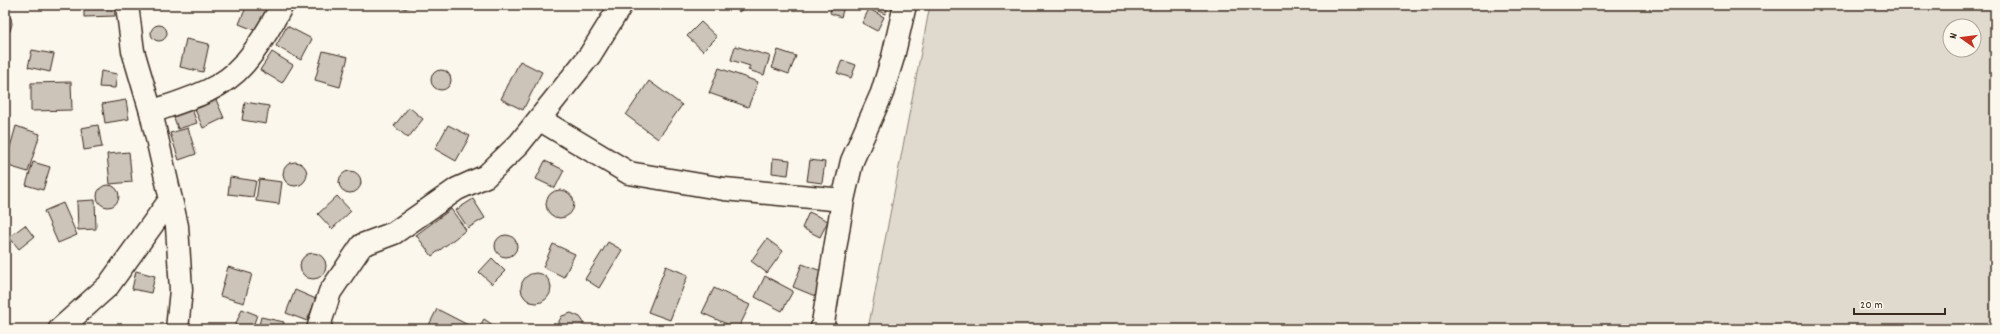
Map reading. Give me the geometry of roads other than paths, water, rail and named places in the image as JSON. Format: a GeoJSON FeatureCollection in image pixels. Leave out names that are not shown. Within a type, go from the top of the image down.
{"type":"FeatureCollection","features":[{"type":"Feature","properties":{"kind":"street"},"geometry":{"type":"LineString","coordinates":[[127,5],[133,51],[151,112],[177,226],[181,290],[176,329]]}},
{"type":"Feature","properties":{"kind":"street"},"geometry":{"type":"LineString","coordinates":[[151,112],[192,98],[220,84],[243,66],[270,27],[282,5]]}},
{"type":"Feature","properties":{"kind":"street"},"geometry":{"type":"LineString","coordinates":[[318,329],[330,292],[362,245],[394,233],[457,189],[486,176],[519,144],[590,55],[621,5]]}},
{"type":"Feature","properties":{"kind":"street"},"geometry":{"type":"LineString","coordinates":[[822,329],[843,200],[852,161],[882,93],[893,57],[905,5]]}},
{"type":"Feature","properties":{"kind":"street"},"geometry":{"type":"LineString","coordinates":[[539,119],[629,173],[724,189],[843,200]]}},
{"type":"Feature","properties":{"kind":"street"},"geometry":{"type":"LineString","coordinates":[[60,329],[108,286],[170,200]]}}]}
